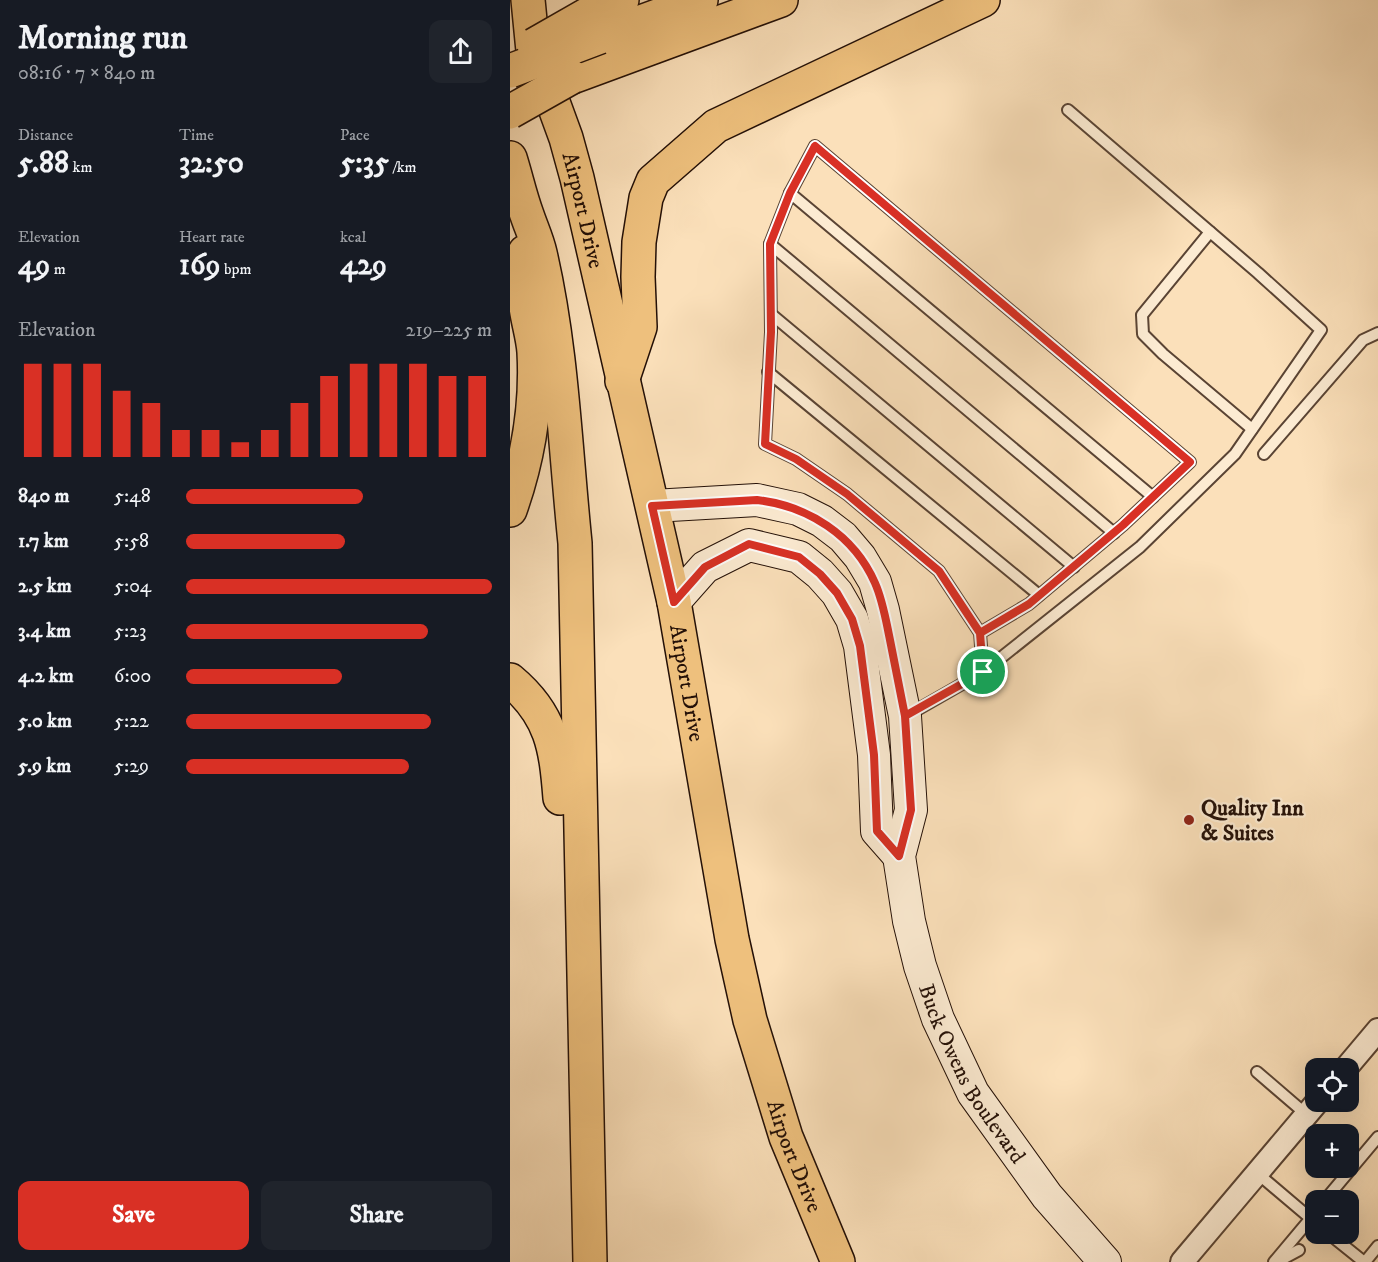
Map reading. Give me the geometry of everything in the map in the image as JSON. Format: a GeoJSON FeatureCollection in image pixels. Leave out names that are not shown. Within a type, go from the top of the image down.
{"type":"FeatureCollection","features":[{"type":"Feature","properties":{"kind":"main road","name":"Airport Drive"},"geometry":{"type":"LineString","coordinates":[[513,0],[518,60],[549,89],[567,138],[598,267],[622,381],[674,602],[732,939],[750,1020],[786,1137],[838,1262]]}},
{"type":"Feature","properties":{"kind":"main road"},"geometry":{"type":"LineString","coordinates":[[528,0],[518,60],[600,38],[781,0]]}},
{"type":"Feature","properties":{"kind":"main road"},"geometry":{"type":"LineString","coordinates":[[510,112],[572,77],[600,38],[622,0]]}},
{"type":"Feature","properties":{"kind":"main road"},"geometry":{"type":"LineString","coordinates":[[600,38],[701,0]]}},
{"type":"Feature","properties":{"kind":"main road"},"geometry":{"type":"LineString","coordinates":[[622,381],[640,327],[639,242],[646,198],[653,181],[716,126],[983,0]]}},
{"type":"Feature","properties":{"kind":"main road"},"geometry":{"type":"LineString","coordinates":[[510,100],[572,77]]}},
{"type":"Feature","properties":{"kind":"main road"},"geometry":{"type":"LineString","coordinates":[[510,158],[526,214],[540,250],[555,331],[562,381],[575,543],[590,1260]]}},
{"type":"Feature","properties":{"kind":"main road"},"geometry":{"type":"LineString","coordinates":[[510,510],[526,456],[532,425],[534,394],[534,350],[526,305],[524,270],[526,214]]}},
{"type":"Feature","properties":{"kind":"main road","name":"Buck Owens Boulevard"},"geometry":{"type":"LineString","coordinates":[[652,506],[757,500],[770,501],[798,509],[822,521],[843,537],[860,557],[875,582],[884,610],[905,716],[911,810],[899,856],[909,921],[920,966],[938,1019],[973,1093],[1047,1196],[1105,1262]]}},
{"type":"Feature","properties":{"kind":"main road"},"geometry":{"type":"LineString","coordinates":[[674,602],[705,567],[749,544],[799,557],[820,574],[837,593],[852,619],[860,646],[874,755],[877,831],[899,856]]}},
{"type":"Feature","properties":{"kind":"main road"},"geometry":{"type":"LineString","coordinates":[[510,680],[533,704],[552,736],[583,982]]}},
{"type":"Feature","properties":{"kind":"street"},"geometry":{"type":"LineString","coordinates":[[1354,1058],[1378,1030]]}},
{"type":"Feature","properties":{"kind":"street"},"geometry":{"type":"LineString","coordinates":[[1182,1262],[1309,1112]]}},
{"type":"Feature","properties":{"kind":"lane"},"geometry":{"type":"LineString","coordinates":[[905,716],[983,672],[1140,546],[1235,454],[1321,330],[1068,110]]}},
{"type":"Feature","properties":{"kind":"lane"},"geometry":{"type":"LineString","coordinates":[[980,633],[1039,596],[1114,533],[1190,462],[815,146],[790,193],[770,244],[771,314],[765,444],[796,459],[847,494],[939,571],[980,633],[983,672]]}},
{"type":"Feature","properties":{"kind":"lane"},"geometry":{"type":"LineString","coordinates":[[790,193],[1153,497]]}},
{"type":"Feature","properties":{"kind":"lane"},"geometry":{"type":"LineString","coordinates":[[1210,232],[1142,315],[1143,334],[1163,354],[1252,429]]}},
{"type":"Feature","properties":{"kind":"lane"},"geometry":{"type":"LineString","coordinates":[[770,244],[1114,533]]}},
{"type":"Feature","properties":{"kind":"lane"},"geometry":{"type":"LineString","coordinates":[[771,314],[1074,567]]}},
{"type":"Feature","properties":{"kind":"lane"},"geometry":{"type":"LineString","coordinates":[[1263,454],[1363,340],[1378,333]]}},
{"type":"Feature","properties":{"kind":"lane"},"geometry":{"type":"LineString","coordinates":[[768,372],[1039,596]]}},
{"type":"Feature","properties":{"kind":"lane"},"geometry":{"type":"LineString","coordinates":[[1257,1072],[1305,1103]]}},
{"type":"Feature","properties":{"kind":"lane"},"geometry":{"type":"LineString","coordinates":[[1333,1190],[1378,1137]]}},
{"type":"Feature","properties":{"kind":"lane"},"geometry":{"type":"LineString","coordinates":[[1257,1173],[1305,1211]]}},
{"type":"Feature","properties":{"kind":"lane"},"geometry":{"type":"LineString","coordinates":[[1276,1262],[1305,1228]]}},
{"type":"Feature","properties":{"kind":"lane"},"geometry":{"type":"LineString","coordinates":[[1342,1244],[1365,1262],[1378,1246]]}},
{"type":"Feature","properties":{"kind":"lane"},"geometry":{"type":"LineString","coordinates":[[1276,1262],[1299,1250]]}},
{"type":"Feature","properties":{"kind":"place","name":"Quality Inn & Suites"},"geometry":{"type":"Point","coordinates":[1189,820]}},
{"type":"Feature","properties":{"kind":"route"},"geometry":{"type":"LineString","coordinates":[[983,672],[905,716],[911,810],[899,856],[877,831],[874,755],[860,646],[852,619],[837,593],[820,574],[799,557],[749,544],[705,567],[674,602],[652,506],[770,501],[798,509],[822,521],[843,537],[860,557],[875,582],[884,610],[905,716],[983,672],[980,633],[939,571],[847,494],[796,459],[765,444],[771,332],[770,244],[790,193],[815,146],[1190,462],[1123,525],[1029,604],[980,633],[983,672]]}}]}
